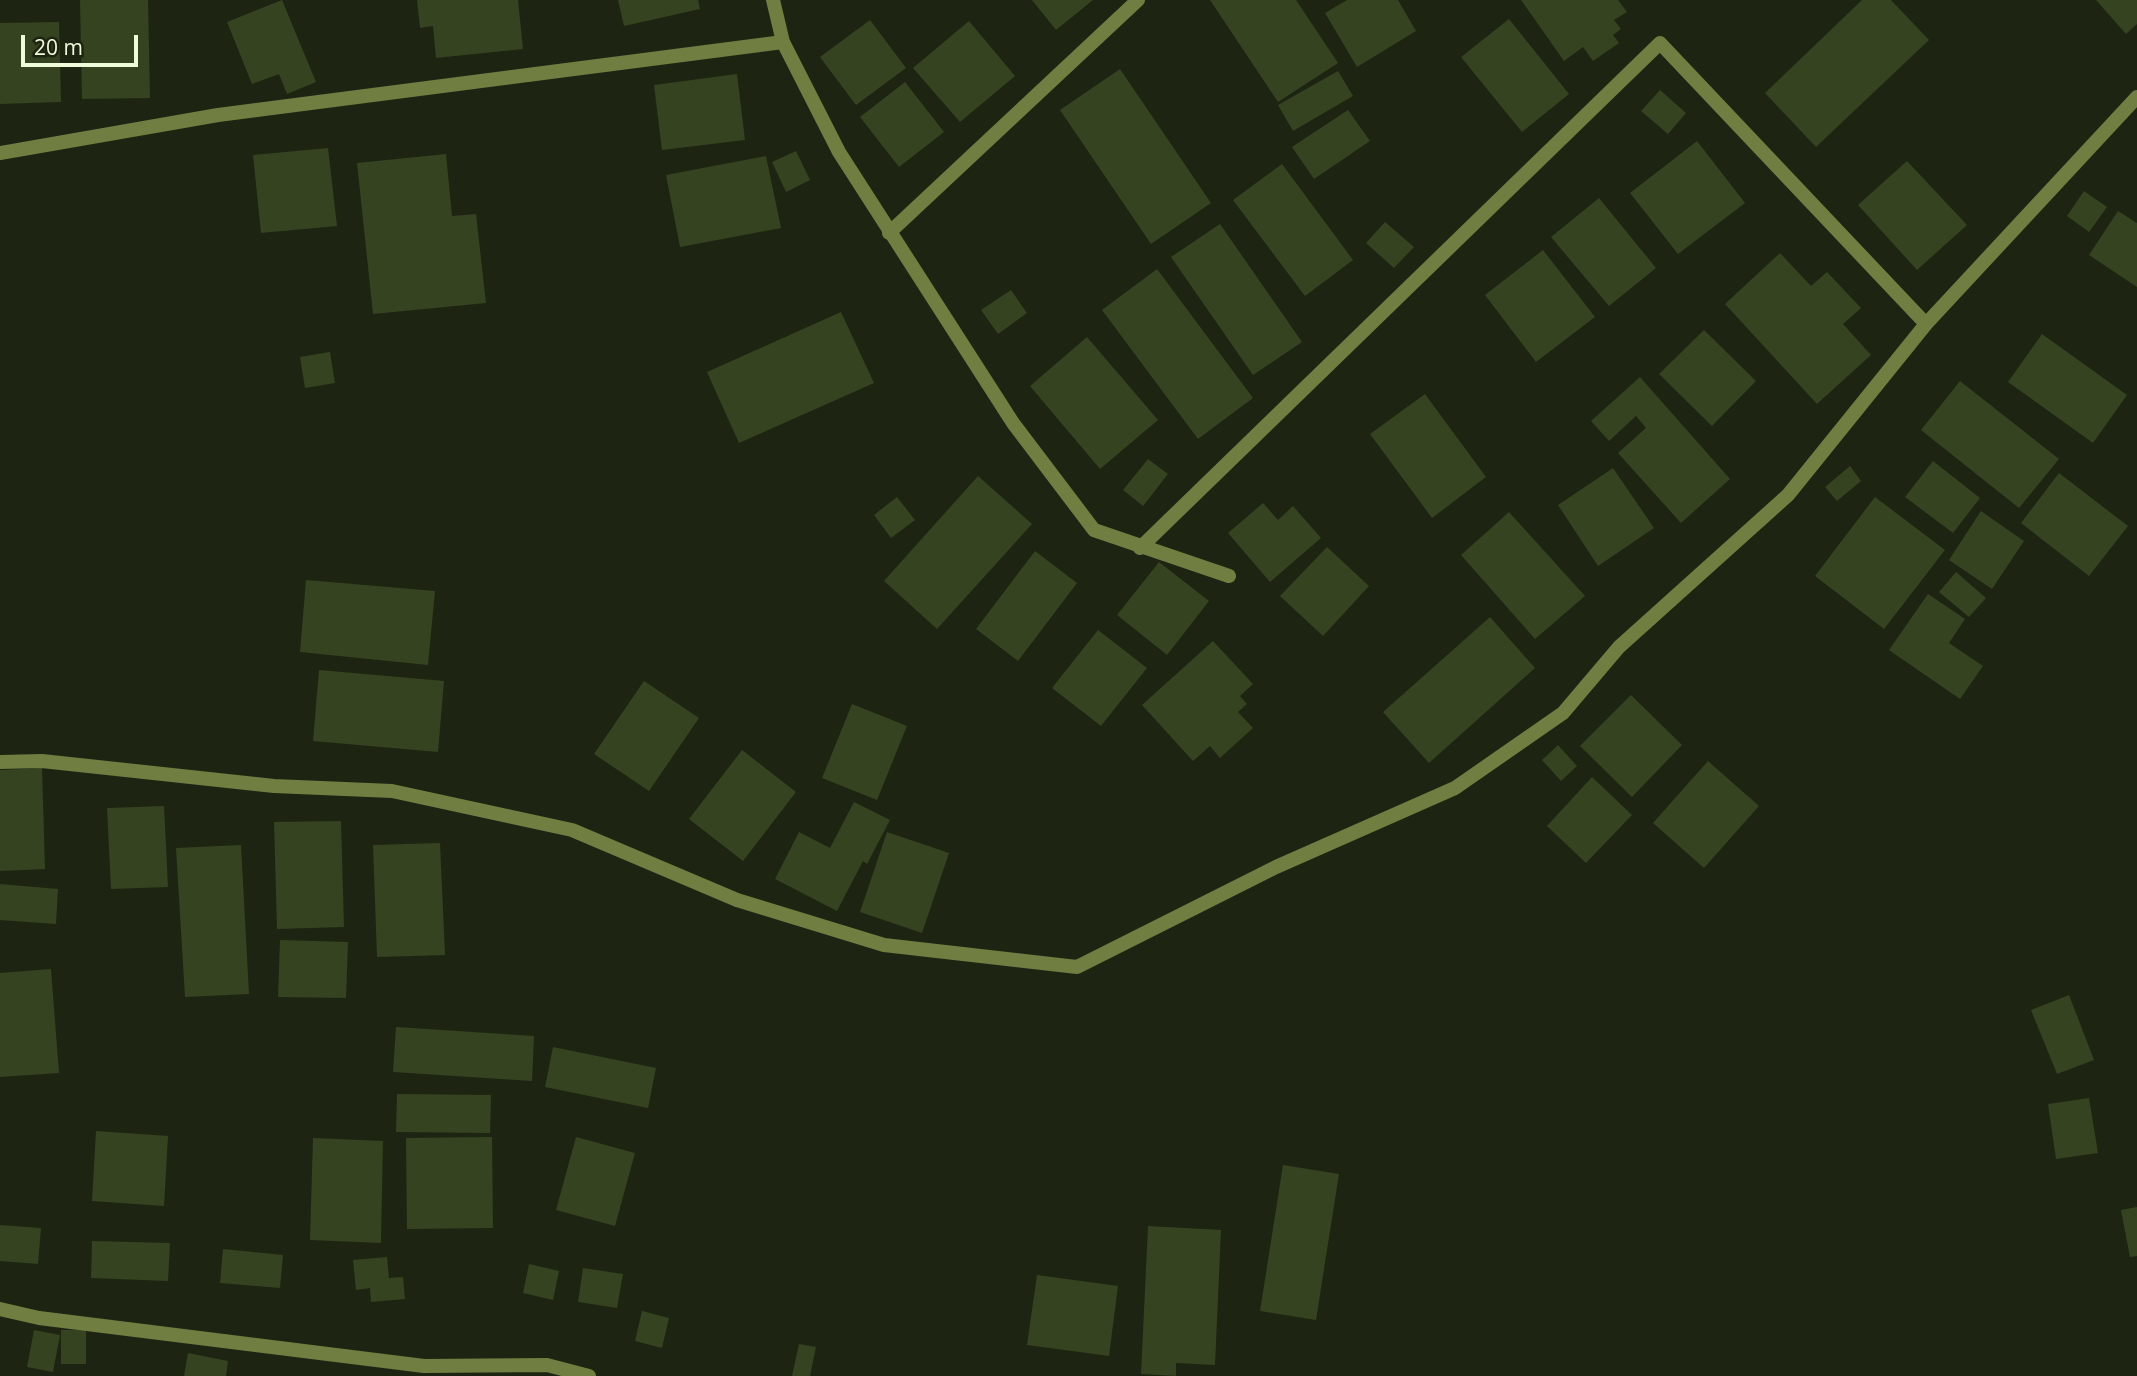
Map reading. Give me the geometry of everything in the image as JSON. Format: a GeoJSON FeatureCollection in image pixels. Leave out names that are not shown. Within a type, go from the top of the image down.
{"type":"FeatureCollection","features":[{"type":"Feature","properties":{"kind":"street"},"geometry":{"type":"LineString","coordinates":[[773,0],[783,42],[839,152],[1013,423],[1094,530],[1140,548],[1229,576]]}},
{"type":"Feature","properties":{"kind":"street"},"geometry":{"type":"LineString","coordinates":[[889,233],[1138,0]]}},
{"type":"Feature","properties":{"kind":"street"},"geometry":{"type":"LineString","coordinates":[[0,153],[218,115],[783,42]]}},
{"type":"Feature","properties":{"kind":"street"},"geometry":{"type":"LineString","coordinates":[[1140,548],[1660,43],[1926,324]]}},
{"type":"Feature","properties":{"kind":"street"},"geometry":{"type":"LineString","coordinates":[[0,762],[42,761],[274,786],[392,791],[572,830],[737,900],[884,945],[1077,967],[1276,867],[1455,788],[1563,713],[1619,647],[1788,495],[1926,324],[2137,97]]}},
{"type":"Feature","properties":{"kind":"street"},"geometry":{"type":"LineString","coordinates":[[0,1309],[39,1318],[424,1366],[547,1364],[589,1376]]}},
{"type":"Feature","properties":{"kind":"building"},"geometry":{"type":"Polygon","coordinates":[[[80,0],[148,0],[150,98],[82,99],[80,0]]]}},
{"type":"Feature","properties":{"kind":"building"},"geometry":{"type":"Polygon","coordinates":[[[282,0],[316,82],[287,94],[279,74],[252,84],[227,22],[282,0]]]}},
{"type":"Feature","properties":{"kind":"building"},"geometry":{"type":"Polygon","coordinates":[[[417,0],[518,0],[523,49],[436,58],[433,26],[420,28],[417,0]]]}},
{"type":"Feature","properties":{"kind":"building"},"geometry":{"type":"Polygon","coordinates":[[[618,0],[698,0],[700,9],[624,26],[618,0]]]}},
{"type":"Feature","properties":{"kind":"building"},"geometry":{"type":"Polygon","coordinates":[[[1032,0],[1093,0],[1056,30],[1032,0]]]}},
{"type":"Feature","properties":{"kind":"building"},"geometry":{"type":"Polygon","coordinates":[[[1210,0],[1296,0],[1338,63],[1278,102],[1210,0]]]}},
{"type":"Feature","properties":{"kind":"building"},"geometry":{"type":"Polygon","coordinates":[[[1347,0],[1398,0],[1416,31],[1357,67],[1325,13],[1347,0]]]}},
{"type":"Feature","properties":{"kind":"building"},"geometry":{"type":"Polygon","coordinates":[[[1521,0],[1618,0],[1627,12],[1614,20],[1621,29],[1613,35],[1619,43],[1593,61],[1583,47],[1564,61],[1521,0]]]}},
{"type":"Feature","properties":{"kind":"building"},"geometry":{"type":"Polygon","coordinates":[[[1862,0],[1891,0],[1929,40],[1816,147],[1765,93],[1862,0]]]}},
{"type":"Feature","properties":{"kind":"building"},"geometry":{"type":"Polygon","coordinates":[[[2096,0],[2137,0],[2137,24],[2126,34],[2096,0]]]}},
{"type":"Feature","properties":{"kind":"building"},"geometry":{"type":"Polygon","coordinates":[[[1509,19],[1569,94],[1522,132],[1461,57],[1509,19]]]}},
{"type":"Feature","properties":{"kind":"building"},"geometry":{"type":"Polygon","coordinates":[[[870,20],[906,68],[856,105],[820,57],[870,20]]]}},
{"type":"Feature","properties":{"kind":"building"},"geometry":{"type":"Polygon","coordinates":[[[969,21],[1015,76],[960,122],[913,68],[969,21]]]}},
{"type":"Feature","properties":{"kind":"building"},"geometry":{"type":"Polygon","coordinates":[[[59,22],[61,102],[0,104],[0,23],[59,22]]]}},
{"type":"Feature","properties":{"kind":"building"},"geometry":{"type":"Polygon","coordinates":[[[1120,69],[1211,203],[1151,244],[1060,110],[1120,69]]]}},
{"type":"Feature","properties":{"kind":"building"},"geometry":{"type":"Polygon","coordinates":[[[1338,71],[1353,96],[1293,131],[1278,105],[1338,71]]]}},
{"type":"Feature","properties":{"kind":"building"},"geometry":{"type":"Polygon","coordinates":[[[737,74],[745,140],[662,150],[654,85],[737,74]]]}},
{"type":"Feature","properties":{"kind":"building"},"geometry":{"type":"Polygon","coordinates":[[[905,82],[944,132],[899,167],[860,117],[905,82]]]}},
{"type":"Feature","properties":{"kind":"building"},"geometry":{"type":"Polygon","coordinates":[[[1660,90],[1686,113],[1668,134],[1641,111],[1660,90]]]}},
{"type":"Feature","properties":{"kind":"building"},"geometry":{"type":"Polygon","coordinates":[[[1348,110],[1370,141],[1314,179],[1292,147],[1348,110]]]}},
{"type":"Feature","properties":{"kind":"building"},"geometry":{"type":"Polygon","coordinates":[[[1697,141],[1745,203],[1678,254],[1630,193],[1697,141]]]}},
{"type":"Feature","properties":{"kind":"building"},"geometry":{"type":"Polygon","coordinates":[[[328,148],[337,226],[261,233],[253,155],[328,148]]]}},
{"type":"Feature","properties":{"kind":"building"},"geometry":{"type":"Polygon","coordinates":[[[796,151],[810,180],[786,192],[772,162],[796,151]]]}},
{"type":"Feature","properties":{"kind":"building"},"geometry":{"type":"Polygon","coordinates":[[[446,154],[452,216],[476,214],[486,303],[373,314],[357,163],[446,154]]]}},
{"type":"Feature","properties":{"kind":"building"},"geometry":{"type":"Polygon","coordinates":[[[766,156],[781,228],[680,247],[666,175],[766,156]]]}},
{"type":"Feature","properties":{"kind":"building"},"geometry":{"type":"Polygon","coordinates":[[[1907,161],[1967,225],[1917,270],[1858,205],[1907,161]]]}},
{"type":"Feature","properties":{"kind":"building"},"geometry":{"type":"Polygon","coordinates":[[[1282,164],[1353,260],[1305,296],[1233,200],[1282,164]]]}},
{"type":"Feature","properties":{"kind":"building"},"geometry":{"type":"Polygon","coordinates":[[[2084,191],[2107,207],[2089,232],[2067,216],[2084,191]]]}},
{"type":"Feature","properties":{"kind":"building"},"geometry":{"type":"Polygon","coordinates":[[[1599,198],[1656,268],[1609,306],[1551,237],[1599,198]]]}},
{"type":"Feature","properties":{"kind":"building"},"geometry":{"type":"Polygon","coordinates":[[[2118,211],[2137,223],[2137,287],[2089,255],[2118,211]]]}},
{"type":"Feature","properties":{"kind":"building"},"geometry":{"type":"Polygon","coordinates":[[[1385,222],[1414,247],[1394,268],[1366,243],[1385,222]]]}},
{"type":"Feature","properties":{"kind":"building"},"geometry":{"type":"Polygon","coordinates":[[[1220,224],[1302,342],[1253,375],[1171,257],[1220,224]]]}},
{"type":"Feature","properties":{"kind":"building"},"geometry":{"type":"Polygon","coordinates":[[[1543,250],[1595,317],[1536,362],[1485,295],[1543,250]]]}},
{"type":"Feature","properties":{"kind":"building"},"geometry":{"type":"Polygon","coordinates":[[[1780,253],[1811,286],[1827,272],[1861,308],[1843,324],[1871,355],[1817,404],[1725,304],[1780,253]]]}},
{"type":"Feature","properties":{"kind":"building"},"geometry":{"type":"Polygon","coordinates":[[[1157,269],[1253,398],[1198,439],[1102,310],[1157,269]]]}},
{"type":"Feature","properties":{"kind":"building"},"geometry":{"type":"Polygon","coordinates":[[[1011,290],[1027,313],[998,334],[981,310],[1011,290]]]}},
{"type":"Feature","properties":{"kind":"building"},"geometry":{"type":"Polygon","coordinates":[[[841,312],[874,383],[739,443],[707,372],[841,312]]]}},
{"type":"Feature","properties":{"kind":"building"},"geometry":{"type":"Polygon","coordinates":[[[1704,330],[1756,381],[1712,426],[1659,374],[1704,330]]]}},
{"type":"Feature","properties":{"kind":"building"},"geometry":{"type":"Polygon","coordinates":[[[2042,334],[2127,395],[2093,443],[2008,382],[2042,334]]]}},
{"type":"Feature","properties":{"kind":"building"},"geometry":{"type":"Polygon","coordinates":[[[1087,337],[1158,420],[1100,469],[1030,386],[1087,337]]]}},
{"type":"Feature","properties":{"kind":"building"},"geometry":{"type":"Polygon","coordinates":[[[330,352],[335,383],[305,388],[300,357],[330,352]]]}},
{"type":"Feature","properties":{"kind":"building"},"geometry":{"type":"Polygon","coordinates":[[[1640,377],[1730,479],[1681,523],[1618,453],[1646,428],[1636,416],[1609,441],[1591,421],[1640,377]]]}},
{"type":"Feature","properties":{"kind":"building"},"geometry":{"type":"Polygon","coordinates":[[[1960,381],[2059,459],[2019,508],[1921,430],[1960,381]]]}},
{"type":"Feature","properties":{"kind":"building"},"geometry":{"type":"Polygon","coordinates":[[[1425,394],[1486,477],[1432,518],[1370,434],[1425,394]]]}},
{"type":"Feature","properties":{"kind":"building"},"geometry":{"type":"Polygon","coordinates":[[[1148,459],[1168,474],[1143,506],[1123,490],[1148,459]]]}},
{"type":"Feature","properties":{"kind":"building"},"geometry":{"type":"Polygon","coordinates":[[[1933,461],[1980,498],[1953,533],[1905,497],[1933,461]]]}},
{"type":"Feature","properties":{"kind":"building"},"geometry":{"type":"Polygon","coordinates":[[[1850,466],[1861,481],[1837,501],[1825,487],[1850,466]]]}},
{"type":"Feature","properties":{"kind":"building"},"geometry":{"type":"Polygon","coordinates":[[[1613,468],[1654,528],[1598,566],[1558,505],[1613,468]]]}},
{"type":"Feature","properties":{"kind":"building"},"geometry":{"type":"Polygon","coordinates":[[[2059,473],[2128,526],[2089,576],[2021,523],[2059,473]]]}},
{"type":"Feature","properties":{"kind":"building"},"geometry":{"type":"Polygon","coordinates":[[[978,476],[1032,524],[937,629],[884,581],[978,476]]]}},
{"type":"Feature","properties":{"kind":"building"},"geometry":{"type":"Polygon","coordinates":[[[897,497],[915,520],[891,538],[874,515],[897,497]]]}},
{"type":"Feature","properties":{"kind":"building"},"geometry":{"type":"Polygon","coordinates":[[[1875,497],[1945,550],[1884,629],[1815,576],[1875,497]]]}},
{"type":"Feature","properties":{"kind":"building"},"geometry":{"type":"Polygon","coordinates":[[[1263,503],[1278,520],[1293,506],[1321,538],[1270,582],[1228,533],[1263,503]]]}},
{"type":"Feature","properties":{"kind":"building"},"geometry":{"type":"Polygon","coordinates":[[[1981,511],[2024,541],[1992,589],[1949,560],[1981,511]]]}},
{"type":"Feature","properties":{"kind":"building"},"geometry":{"type":"Polygon","coordinates":[[[1509,512],[1585,596],[1535,639],[1461,555],[1509,512]]]}},
{"type":"Feature","properties":{"kind":"building"},"geometry":{"type":"Polygon","coordinates":[[[1327,547],[1369,586],[1323,636],[1280,596],[1327,547]]]}},
{"type":"Feature","properties":{"kind":"building"},"geometry":{"type":"Polygon","coordinates":[[[1035,551],[1077,583],[1018,661],[976,629],[1035,551]]]}},
{"type":"Feature","properties":{"kind":"building"},"geometry":{"type":"Polygon","coordinates":[[[1159,562],[1209,601],[1167,655],[1117,615],[1159,562]]]}},
{"type":"Feature","properties":{"kind":"building"},"geometry":{"type":"Polygon","coordinates":[[[1956,572],[1986,598],[1969,617],[1939,592],[1956,572]]]}},
{"type":"Feature","properties":{"kind":"building"},"geometry":{"type":"Polygon","coordinates":[[[306,580],[435,591],[428,665],[300,652],[306,580]]]}},
{"type":"Feature","properties":{"kind":"building"},"geometry":{"type":"Polygon","coordinates":[[[1928,594],[1965,619],[1949,643],[1983,666],[1960,699],[1889,650],[1928,594]]]}},
{"type":"Feature","properties":{"kind":"building"},"geometry":{"type":"Polygon","coordinates":[[[1490,617],[1535,668],[1429,763],[1383,712],[1490,617]]]}},
{"type":"Feature","properties":{"kind":"building"},"geometry":{"type":"Polygon","coordinates":[[[1098,630],[1147,668],[1101,726],[1052,688],[1098,630]]]}},
{"type":"Feature","properties":{"kind":"building"},"geometry":{"type":"Polygon","coordinates":[[[1213,641],[1253,684],[1240,696],[1247,704],[1238,712],[1253,728],[1220,758],[1210,746],[1193,761],[1142,705],[1213,641]]]}},
{"type":"Feature","properties":{"kind":"building"},"geometry":{"type":"Polygon","coordinates":[[[319,670],[444,681],[438,752],[313,741],[319,670]]]}},
{"type":"Feature","properties":{"kind":"building"},"geometry":{"type":"Polygon","coordinates":[[[644,681],[699,718],[649,791],[594,754],[644,681]]]}},
{"type":"Feature","properties":{"kind":"building"},"geometry":{"type":"Polygon","coordinates":[[[1631,695],[1682,745],[1632,797],[1580,746],[1631,695]]]}},
{"type":"Feature","properties":{"kind":"building"},"geometry":{"type":"Polygon","coordinates":[[[852,704],[907,726],[877,800],[822,778],[852,704]]]}},
{"type":"Feature","properties":{"kind":"building"},"geometry":{"type":"Polygon","coordinates":[[[1558,745],[1577,766],[1561,781],[1542,760],[1558,745]]]}},
{"type":"Feature","properties":{"kind":"building"},"geometry":{"type":"Polygon","coordinates":[[[742,750],[796,792],[743,861],[689,819],[742,750]]]}},
{"type":"Feature","properties":{"kind":"building"},"geometry":{"type":"Polygon","coordinates":[[[1708,761],[1759,806],[1704,868],[1653,823],[1708,761]]]}},
{"type":"Feature","properties":{"kind":"building"},"geometry":{"type":"Polygon","coordinates":[[[42,768],[45,869],[0,871],[0,770],[42,768]]]}},
{"type":"Feature","properties":{"kind":"building"},"geometry":{"type":"Polygon","coordinates":[[[1592,777],[1632,815],[1586,863],[1547,826],[1592,777]]]}},
{"type":"Feature","properties":{"kind":"building"},"geometry":{"type":"Polygon","coordinates":[[[854,802],[890,820],[867,864],[863,861],[837,911],[775,879],[799,832],[830,848],[854,802]]]}},
{"type":"Feature","properties":{"kind":"building"},"geometry":{"type":"Polygon","coordinates":[[[164,806],[168,887],[111,889],[107,808],[164,806]]]}},
{"type":"Feature","properties":{"kind":"building"},"geometry":{"type":"Polygon","coordinates":[[[341,821],[344,927],[277,929],[274,822],[341,821]]]}},
{"type":"Feature","properties":{"kind":"building"},"geometry":{"type":"Polygon","coordinates":[[[887,832],[949,853],[922,933],[860,912],[887,832]]]}},
{"type":"Feature","properties":{"kind":"building"},"geometry":{"type":"Polygon","coordinates":[[[440,843],[445,955],[377,957],[373,845],[440,843]]]}},
{"type":"Feature","properties":{"kind":"building"},"geometry":{"type":"Polygon","coordinates":[[[241,845],[249,994],[185,997],[176,848],[241,845]]]}},
{"type":"Feature","properties":{"kind":"building"},"geometry":{"type":"Polygon","coordinates":[[[0,884],[58,889],[56,924],[0,920],[0,884]]]}},
{"type":"Feature","properties":{"kind":"building"},"geometry":{"type":"Polygon","coordinates":[[[280,940],[348,942],[346,998],[278,997],[280,940]]]}},
{"type":"Feature","properties":{"kind":"building"},"geometry":{"type":"Polygon","coordinates":[[[51,969],[59,1073],[0,1077],[0,973],[51,969]]]}},
{"type":"Feature","properties":{"kind":"building"},"geometry":{"type":"Polygon","coordinates":[[[2069,995],[2094,1060],[2057,1074],[2031,1010],[2069,995]]]}},
{"type":"Feature","properties":{"kind":"building"},"geometry":{"type":"Polygon","coordinates":[[[396,1027],[534,1036],[532,1081],[393,1072],[396,1027]]]}},
{"type":"Feature","properties":{"kind":"building"},"geometry":{"type":"Polygon","coordinates":[[[553,1047],[656,1068],[648,1108],[545,1087],[553,1047]]]}},
{"type":"Feature","properties":{"kind":"building"},"geometry":{"type":"Polygon","coordinates":[[[397,1094],[491,1095],[490,1133],[396,1132],[397,1094]]]}},
{"type":"Feature","properties":{"kind":"building"},"geometry":{"type":"Polygon","coordinates":[[[2089,1098],[2098,1153],[2056,1159],[2048,1104],[2089,1098]]]}},
{"type":"Feature","properties":{"kind":"building"},"geometry":{"type":"Polygon","coordinates":[[[96,1131],[168,1136],[164,1206],[92,1201],[96,1131]]]}},
{"type":"Feature","properties":{"kind":"building"},"geometry":{"type":"Polygon","coordinates":[[[492,1137],[493,1228],[407,1229],[406,1138],[492,1137]]]}},
{"type":"Feature","properties":{"kind":"building"},"geometry":{"type":"Polygon","coordinates":[[[576,1137],[635,1153],[615,1226],[556,1210],[576,1137]]]}},
{"type":"Feature","properties":{"kind":"building"},"geometry":{"type":"Polygon","coordinates":[[[313,1138],[383,1141],[381,1243],[310,1240],[313,1138]]]}},
{"type":"Feature","properties":{"kind":"building"},"geometry":{"type":"Polygon","coordinates":[[[1283,1165],[1339,1174],[1316,1320],[1260,1311],[1283,1165]]]}},
{"type":"Feature","properties":{"kind":"building"},"geometry":{"type":"Polygon","coordinates":[[[2137,1207],[2137,1256],[2130,1257],[2121,1210],[2137,1207]]]}},
{"type":"Feature","properties":{"kind":"building"},"geometry":{"type":"Polygon","coordinates":[[[0,1225],[41,1228],[38,1264],[0,1261],[0,1225]]]}},
{"type":"Feature","properties":{"kind":"building"},"geometry":{"type":"Polygon","coordinates":[[[1148,1226],[1221,1230],[1215,1365],[1176,1363],[1176,1376],[1141,1374],[1148,1226]]]}},
{"type":"Feature","properties":{"kind":"building"},"geometry":{"type":"Polygon","coordinates":[[[92,1241],[170,1243],[168,1281],[91,1278],[92,1241]]]}},
{"type":"Feature","properties":{"kind":"building"},"geometry":{"type":"Polygon","coordinates":[[[223,1249],[283,1255],[280,1288],[220,1283],[223,1249]]]}},
{"type":"Feature","properties":{"kind":"building"},"geometry":{"type":"Polygon","coordinates":[[[387,1257],[389,1278],[403,1277],[405,1299],[371,1302],[370,1288],[356,1290],[353,1260],[387,1257]]]}},
{"type":"Feature","properties":{"kind":"building"},"geometry":{"type":"Polygon","coordinates":[[[529,1264],[559,1271],[553,1300],[523,1293],[529,1264]]]}},
{"type":"Feature","properties":{"kind":"building"},"geometry":{"type":"Polygon","coordinates":[[[583,1268],[623,1274],[617,1308],[578,1302],[583,1268]]]}},
{"type":"Feature","properties":{"kind":"building"},"geometry":{"type":"Polygon","coordinates":[[[1037,1275],[1118,1286],[1109,1356],[1027,1345],[1037,1275]]]}},
{"type":"Feature","properties":{"kind":"building"},"geometry":{"type":"Polygon","coordinates":[[[642,1311],[669,1318],[662,1348],[635,1341],[642,1311]]]}},
{"type":"Feature","properties":{"kind":"building"},"geometry":{"type":"Polygon","coordinates":[[[34,1330],[60,1335],[53,1372],[27,1367],[34,1330]]]}},
{"type":"Feature","properties":{"kind":"building"},"geometry":{"type":"Polygon","coordinates":[[[61,1330],[86,1330],[86,1364],[61,1364],[61,1330]]]}},
{"type":"Feature","properties":{"kind":"building"},"geometry":{"type":"Polygon","coordinates":[[[799,1344],[816,1347],[810,1376],[792,1376],[799,1344]]]}},
{"type":"Feature","properties":{"kind":"building"},"geometry":{"type":"Polygon","coordinates":[[[188,1353],[228,1361],[226,1376],[184,1376],[188,1353]]]}}]}
